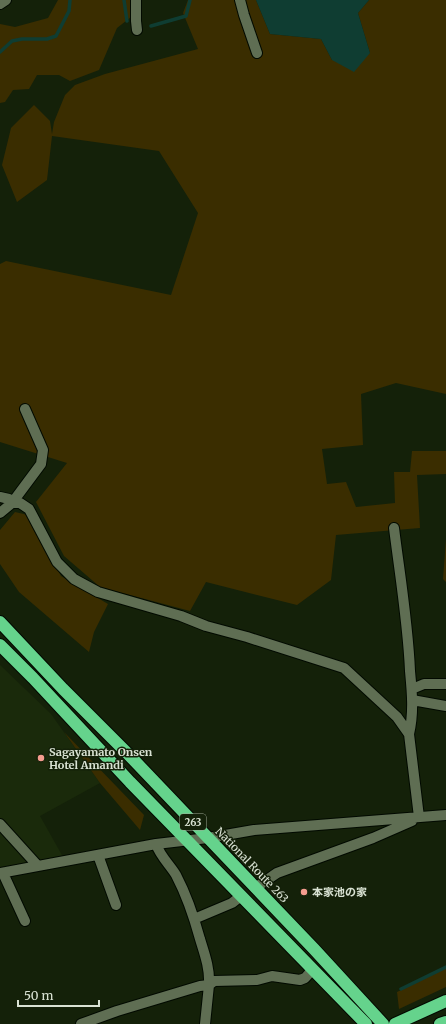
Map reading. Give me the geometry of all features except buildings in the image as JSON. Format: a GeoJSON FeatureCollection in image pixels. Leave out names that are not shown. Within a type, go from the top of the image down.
{"type":"FeatureCollection","features":[{"type":"Feature","properties":{"kind":"highway","name":"National Route 263"},"geometry":{"type":"LineString","coordinates":[[0,622],[63,689],[129,755],[383,1024]]}},
{"type":"Feature","properties":{"kind":"highway","name":"263"},"geometry":{"type":"LineString","coordinates":[[1,647],[33,678],[130,782],[366,1024]]}},
{"type":"Feature","properties":{"kind":"highway"},"geometry":{"type":"LineString","coordinates":[[395,1024],[446,1001]]}},
{"type":"Feature","properties":{"kind":"highway"},"geometry":{"type":"LineString","coordinates":[[440,1024],[446,1022]]}},
{"type":"Feature","properties":{"kind":"street"},"geometry":{"type":"LineString","coordinates":[[0,4],[6,0]]}},
{"type":"Feature","properties":{"kind":"street"},"geometry":{"type":"LineString","coordinates":[[136,0],[137,30]]}},
{"type":"Feature","properties":{"kind":"street"},"geometry":{"type":"LineString","coordinates":[[240,0],[257,53]]}},
{"type":"Feature","properties":{"kind":"street"},"geometry":{"type":"LineString","coordinates":[[0,513],[12,503],[41,464],[43,450],[25,409]]}},
{"type":"Feature","properties":{"kind":"street"},"geometry":{"type":"LineString","coordinates":[[0,497],[9,499],[12,503],[20,503],[29,509],[57,562],[74,579],[98,592],[181,616],[206,626],[247,637],[344,668],[397,717],[409,734]]}},
{"type":"Feature","properties":{"kind":"street"},"geometry":{"type":"LineString","coordinates":[[394,528],[409,640],[412,722],[409,734],[419,817]]}},
{"type":"Feature","properties":{"kind":"street"},"geometry":{"type":"LineString","coordinates":[[1,647],[14,638]]}},
{"type":"Feature","properties":{"kind":"street"},"geometry":{"type":"LineString","coordinates":[[412,694],[424,684],[446,684]]}},
{"type":"Feature","properties":{"kind":"street"},"geometry":{"type":"LineString","coordinates":[[412,694],[446,706]]}},
{"type":"Feature","properties":{"kind":"street"},"geometry":{"type":"LineString","coordinates":[[24,921],[2,873],[156,844],[208,838],[254,830],[446,815]]}},
{"type":"Feature","properties":{"kind":"street"},"geometry":{"type":"LineString","coordinates":[[255,888],[276,873],[373,838],[419,817]]}},
{"type":"Feature","properties":{"kind":"street"},"geometry":{"type":"LineString","coordinates":[[0,824],[38,866]]}},
{"type":"Feature","properties":{"kind":"street"},"geometry":{"type":"LineString","coordinates":[[156,844],[184,890],[210,971],[205,1024]]}},
{"type":"Feature","properties":{"kind":"street"},"geometry":{"type":"LineString","coordinates":[[98,856],[116,905]]}},
{"type":"Feature","properties":{"kind":"street"},"geometry":{"type":"LineString","coordinates":[[194,919],[232,902],[241,896]]}},
{"type":"Feature","properties":{"kind":"street"},"geometry":{"type":"LineString","coordinates":[[80,1024],[200,986],[209,985],[214,981],[257,980],[272,976],[300,980],[305,978],[313,969]]}},
{"type":"Feature","properties":{"kind":"shaded area"},"geometry":{"type":"Polygon","coordinates":[[[58,0],[133,0],[131,17],[117,28],[99,70],[70,81],[59,75],[37,75],[29,89],[13,90],[5,102],[0,103],[0,24],[15,27],[48,18],[58,0]]]}},
{"type":"Feature","properties":{"kind":"shaded area"},"geometry":{"type":"Polygon","coordinates":[[[188,0],[256,0],[270,34],[321,39],[332,60],[370,53],[358,13],[369,0],[446,0],[446,394],[396,383],[361,394],[363,445],[322,449],[327,484],[346,482],[356,507],[395,503],[394,472],[410,472],[412,451],[446,451],[446,474],[417,475],[420,528],[336,535],[331,580],[297,605],[206,582],[190,611],[100,587],[64,556],[36,502],[67,463],[0,442],[0,264],[6,261],[171,295],[198,213],[159,151],[52,136],[47,180],[17,202],[2,165],[11,128],[34,105],[50,121],[52,134],[54,122],[65,95],[75,85],[105,74],[198,49],[183,13],[188,0]]]}},
{"type":"Feature","properties":{"kind":"shaded area"},"geometry":{"type":"Polygon","coordinates":[[[15,512],[28,515],[61,576],[108,604],[94,632],[89,652],[19,592],[0,564],[0,530],[15,512]]]}},
{"type":"Feature","properties":{"kind":"shaded area"},"geometry":{"type":"Polygon","coordinates":[[[446,539],[446,582],[443,579],[446,539]]]}},
{"type":"Feature","properties":{"kind":"shaded area","name":"Sagayamato Onsen Hotel Amandi"},"geometry":{"type":"Polygon","coordinates":[[[0,665],[51,714],[100,783],[40,816],[63,857],[0,868],[0,665]]]}},
{"type":"Feature","properties":{"kind":"shaded area"},"geometry":{"type":"Polygon","coordinates":[[[64,732],[144,815],[140,830],[100,783],[64,732]]]}},
{"type":"Feature","properties":{"kind":"shaded area"},"geometry":{"type":"Polygon","coordinates":[[[446,968],[446,987],[399,1009],[397,992],[446,968]]]}},
{"type":"Feature","properties":{"kind":"water"},"geometry":{"type":"Polygon","coordinates":[[[256,0],[369,0],[358,13],[370,53],[354,72],[332,60],[321,39],[270,34],[256,0]]]}},
{"type":"Feature","properties":{"kind":"waterway"},"geometry":{"type":"LineString","coordinates":[[0,52],[12,41],[22,39],[47,39],[56,36],[69,11],[70,0]]}},
{"type":"Feature","properties":{"kind":"waterway"},"geometry":{"type":"LineString","coordinates":[[124,0],[127,21]]}},
{"type":"Feature","properties":{"kind":"waterway"},"geometry":{"type":"LineString","coordinates":[[151,26],[186,16],[190,0]]}},
{"type":"Feature","properties":{"kind":"waterway"},"geometry":{"type":"LineString","coordinates":[[401,989],[446,967]]}},
{"type":"Feature","properties":{"kind":"place","name":"Sagayamato Onsen Hotel Amandi"},"geometry":{"type":"Point","coordinates":[41,758]}},
{"type":"Feature","properties":{"kind":"place","name":"本家池の家"},"geometry":{"type":"Point","coordinates":[304,892]}}]}
